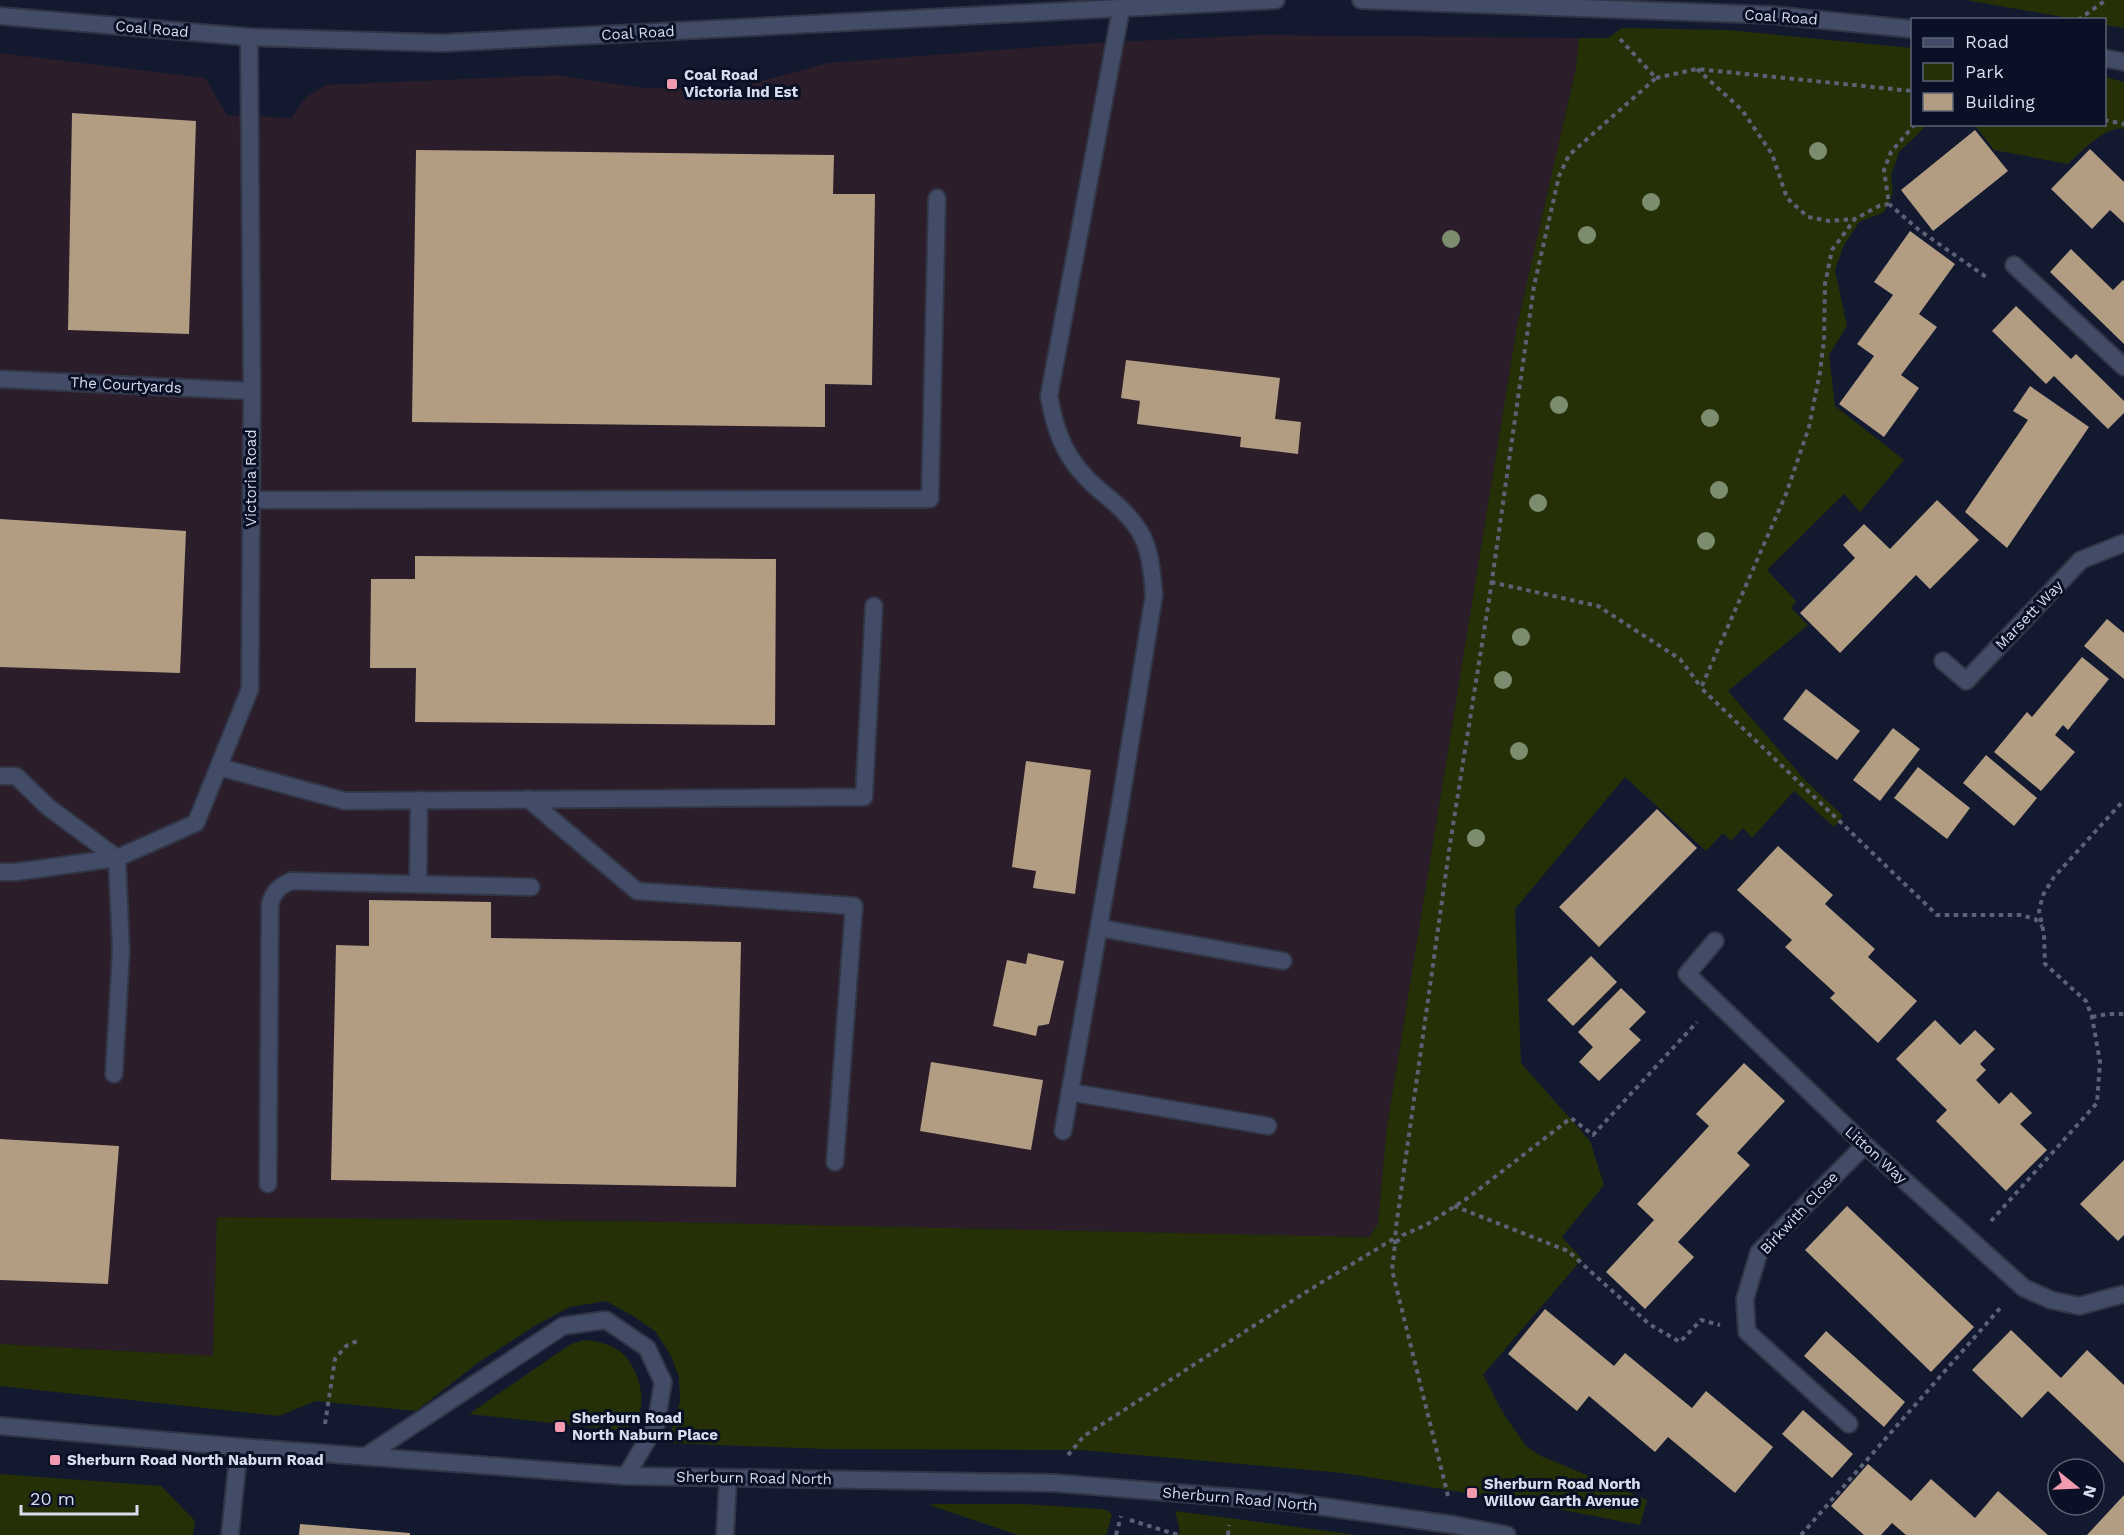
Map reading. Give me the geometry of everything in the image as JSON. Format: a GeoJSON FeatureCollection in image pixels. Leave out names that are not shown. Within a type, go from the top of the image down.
{"type":"FeatureCollection","features":[{"type":"Feature","properties":{"kind":"street","name":"Coal Road"},"geometry":{"type":"LineString","coordinates":[[0,16],[249,37],[442,43],[1276,0]]}},
{"type":"Feature","properties":{"kind":"street","name":"Coal Road"},"geometry":{"type":"LineString","coordinates":[[1363,0],[1518,3],[1605,10],[1772,15],[1911,30]]}},
{"type":"Feature","properties":{"kind":"street"},"geometry":{"type":"LineString","coordinates":[[1064,1131],[1154,595],[1152,564],[1141,534],[1123,508],[1078,470],[1063,448],[1054,423],[1049,396],[1121,9]]}},
{"type":"Feature","properties":{"kind":"street","name":"Victoria Road"},"geometry":{"type":"LineString","coordinates":[[0,872],[16,872],[117,858],[196,823],[250,689],[252,391],[249,37]]}},
{"type":"Feature","properties":{"kind":"street"},"geometry":{"type":"LineString","coordinates":[[2106,58],[2124,63]]}},
{"type":"Feature","properties":{"kind":"street"},"geometry":{"type":"LineString","coordinates":[[251,500],[930,499],[937,198]]}},
{"type":"Feature","properties":{"kind":"street"},"geometry":{"type":"LineString","coordinates":[[2014,266],[2124,367]]}},
{"type":"Feature","properties":{"kind":"street","name":"The Courtyards"},"geometry":{"type":"LineString","coordinates":[[0,379],[252,391]]}},
{"type":"Feature","properties":{"kind":"street","name":"Marsett Way"},"geometry":{"type":"LineString","coordinates":[[1943,661],[1966,681],[2081,560],[2124,543]]}},
{"type":"Feature","properties":{"kind":"street"},"geometry":{"type":"LineString","coordinates":[[219,767],[345,801],[864,797],[874,606]]}},
{"type":"Feature","properties":{"kind":"street"},"geometry":{"type":"LineString","coordinates":[[0,776],[16,776],[48,807],[117,858],[121,951],[114,1074]]}},
{"type":"Feature","properties":{"kind":"street"},"geometry":{"type":"LineString","coordinates":[[418,884],[419,800]]}},
{"type":"Feature","properties":{"kind":"street"},"geometry":{"type":"LineString","coordinates":[[528,800],[637,891],[854,906],[834,1162]]}},
{"type":"Feature","properties":{"kind":"street"},"geometry":{"type":"LineString","coordinates":[[268,1184],[270,904],[272,896],[284,884],[291,881],[531,887]]}},
{"type":"Feature","properties":{"kind":"street"},"geometry":{"type":"LineString","coordinates":[[1099,928],[1283,961]]}},
{"type":"Feature","properties":{"kind":"street","name":"Litton Way"},"geometry":{"type":"LineString","coordinates":[[1715,941],[1687,974],[1865,1145],[2020,1285],[2051,1300],[2079,1306],[2124,1294]]}},
{"type":"Feature","properties":{"kind":"street"},"geometry":{"type":"LineString","coordinates":[[1070,1092],[1268,1126]]}},
{"type":"Feature","properties":{"kind":"street","name":"Birkwith Close"},"geometry":{"type":"LineString","coordinates":[[1747,1332],[1745,1299],[1759,1252],[1865,1145]]}},
{"type":"Feature","properties":{"kind":"street"},"geometry":{"type":"LineString","coordinates":[[366,1456],[563,1326],[606,1320],[647,1348],[663,1382],[656,1425],[626,1476]]}},
{"type":"Feature","properties":{"kind":"street"},"geometry":{"type":"LineString","coordinates":[[1747,1332],[1849,1424]]}},
{"type":"Feature","properties":{"kind":"street","name":"Sherburn Road North"},"geometry":{"type":"LineString","coordinates":[[0,1426],[238,1447],[626,1476],[1055,1483],[1289,1502],[1455,1525],[1501,1534]]}},
{"type":"Feature","properties":{"kind":"street"},"geometry":{"type":"LineString","coordinates":[[230,1535],[238,1447]]}},
{"type":"Feature","properties":{"kind":"street"},"geometry":{"type":"LineString","coordinates":[[725,1535],[728,1478]]}},
{"type":"Feature","properties":{"kind":"path"},"geometry":{"type":"LineString","coordinates":[[2081,18],[2106,0]]}},
{"type":"Feature","properties":{"kind":"path"},"geometry":{"type":"LineString","coordinates":[[1605,10],[1611,28],[1656,78]]}},
{"type":"Feature","properties":{"kind":"path"},"geometry":{"type":"LineString","coordinates":[[1697,69],[1742,110],[1772,154],[1787,198],[1808,217],[1829,221],[1855,219]]}},
{"type":"Feature","properties":{"kind":"path"},"geometry":{"type":"LineString","coordinates":[[1455,1525],[1392,1270],[1452,833],[1534,286],[1559,176],[1569,155],[1656,78],[1697,69],[1911,91]]}},
{"type":"Feature","properties":{"kind":"path"},"geometry":{"type":"LineString","coordinates":[[2106,120],[2124,124]]}},
{"type":"Feature","properties":{"kind":"path"},"geometry":{"type":"LineString","coordinates":[[1913,126],[1891,152],[1884,170],[1889,204],[1919,230],[2001,288],[2032,283]]}},
{"type":"Feature","properties":{"kind":"path"},"geometry":{"type":"LineString","coordinates":[[1701,688],[1786,494],[1809,427],[1822,362],[1825,284],[1832,250],[1855,219],[1878,206],[1889,204]]}},
{"type":"Feature","properties":{"kind":"path"},"geometry":{"type":"LineString","coordinates":[[1491,582],[1599,606],[1680,659],[1701,688],[1937,915],[2021,915],[2035,919],[2042,926]]}},
{"type":"Feature","properties":{"kind":"path"},"geometry":{"type":"LineString","coordinates":[[1972,1241],[2097,1103],[2100,1062],[2092,1017],[2086,1001],[2045,964],[2039,912],[2043,896],[2054,877],[2124,800]]}},
{"type":"Feature","properties":{"kind":"path"},"geometry":{"type":"LineString","coordinates":[[1055,1483],[1069,1451],[1084,1436],[1309,1290],[1395,1238],[1426,1225],[1571,1118],[1593,1135],[1715,1002]]}},
{"type":"Feature","properties":{"kind":"path"},"geometry":{"type":"LineString","coordinates":[[2092,1017],[2124,1014]]}},
{"type":"Feature","properties":{"kind":"path"},"geometry":{"type":"LineString","coordinates":[[1454,1206],[1568,1251],[1649,1324],[1680,1342],[1701,1320],[1747,1332]]}},
{"type":"Feature","properties":{"kind":"path"},"geometry":{"type":"LineString","coordinates":[[1395,1244],[1403,1235]]}},
{"type":"Feature","properties":{"kind":"path"},"geometry":{"type":"LineString","coordinates":[[1801,1535],[2020,1285]]}},
{"type":"Feature","properties":{"kind":"path"},"geometry":{"type":"LineString","coordinates":[[322,1453],[335,1359],[346,1346],[359,1340]]}},
{"type":"Feature","properties":{"kind":"path"},"geometry":{"type":"LineString","coordinates":[[1121,1517],[1178,1535]]}},
{"type":"Feature","properties":{"kind":"shaded area"},"geometry":{"type":"Polygon","coordinates":[[[1258,35],[1579,38],[1576,68],[1517,326],[1387,1126],[1378,1224],[1368,1237],[619,1221],[218,1217],[213,1356],[0,1344],[0,53],[205,78],[227,115],[291,118],[306,97],[326,85],[555,75],[643,88],[740,87],[828,63],[1077,44],[1258,35]]]}},
{"type":"Feature","properties":{"kind":"green space"},"geometry":{"type":"Polygon","coordinates":[[[1966,0],[2124,0],[2124,28],[2106,25],[2106,18],[2068,18],[1966,0]]]}},
{"type":"Feature","properties":{"kind":"green space"},"geometry":{"type":"Polygon","coordinates":[[[1622,28],[1728,30],[1911,48],[1911,126],[1926,126],[1899,152],[1891,176],[1893,193],[1884,212],[1859,222],[1844,245],[1835,270],[1847,326],[1829,355],[1835,406],[1904,460],[1860,512],[1844,494],[1767,570],[1796,601],[1791,608],[1808,625],[1728,691],[1804,779],[1843,816],[1834,827],[1794,791],[1752,838],[1743,828],[1731,841],[1723,833],[1706,851],[1625,777],[1515,909],[1521,1063],[1590,1141],[1604,1185],[1562,1237],[1582,1259],[1483,1375],[1503,1413],[1526,1446],[1541,1456],[1647,1500],[1640,1525],[1511,1500],[1343,1473],[1081,1450],[828,1449],[665,1443],[674,1424],[680,1401],[679,1377],[671,1356],[655,1331],[606,1301],[570,1307],[536,1325],[479,1362],[416,1411],[316,1401],[279,1416],[0,1386],[0,1344],[213,1356],[217,1217],[619,1221],[1369,1237],[1378,1224],[1387,1126],[1517,326],[1576,68],[1579,38],[1608,38],[1622,28]]]}},
{"type":"Feature","properties":{"kind":"green space"},"geometry":{"type":"Polygon","coordinates":[[[2106,77],[2124,82],[2124,129],[2109,131],[2102,135],[2068,164],[1994,150],[1976,126],[2106,126],[2106,77]]]}},
{"type":"Feature","properties":{"kind":"green space"},"geometry":{"type":"Polygon","coordinates":[[[584,1340],[604,1344],[619,1351],[636,1373],[640,1385],[640,1409],[636,1419],[629,1426],[617,1430],[469,1414],[571,1344],[584,1340]]]}},
{"type":"Feature","properties":{"kind":"green space"},"geometry":{"type":"Polygon","coordinates":[[[0,1474],[161,1486],[195,1521],[193,1535],[0,1535],[0,1474]]]}},
{"type":"Feature","properties":{"kind":"green space"},"geometry":{"type":"Polygon","coordinates":[[[1023,1504],[1102,1509],[1109,1511],[1112,1515],[1106,1535],[1018,1535],[929,1505],[1023,1504]]]}},
{"type":"Feature","properties":{"kind":"green space"},"geometry":{"type":"Polygon","coordinates":[[[1175,1511],[1357,1535],[1178,1535],[1180,1530],[1175,1511]]]}},
{"type":"Feature","properties":{"kind":"building"},"geometry":{"type":"Polygon","coordinates":[[[72,113],[196,121],[189,334],[68,330],[72,113]]]}},
{"type":"Feature","properties":{"kind":"building"},"geometry":{"type":"Polygon","coordinates":[[[1975,130],[2008,171],[1933,231],[1901,190],[1975,130]]]}},
{"type":"Feature","properties":{"kind":"building"},"geometry":{"type":"Polygon","coordinates":[[[2090,149],[2124,182],[2124,223],[2110,210],[2092,229],[2051,189],[2090,149]]]}},
{"type":"Feature","properties":{"kind":"building"},"geometry":{"type":"Polygon","coordinates":[[[416,150],[834,155],[833,194],[875,194],[872,385],[825,384],[825,427],[412,422],[416,150]]]}},
{"type":"Feature","properties":{"kind":"building"},"geometry":{"type":"Polygon","coordinates":[[[1910,231],[1955,264],[1919,314],[1937,327],[1901,375],[1919,388],[1884,437],[1839,404],[1874,356],[1857,344],[1893,295],[1874,282],[1910,231]]]}},
{"type":"Feature","properties":{"kind":"building"},"geometry":{"type":"Polygon","coordinates":[[[2071,249],[2113,290],[2124,281],[2124,344],[2050,272],[2071,249]]]}},
{"type":"Feature","properties":{"kind":"building"},"geometry":{"type":"Polygon","coordinates":[[[2016,306],[2071,359],[2076,354],[2124,401],[2124,413],[2108,429],[2054,376],[2046,384],[1992,331],[2016,306]]]}},
{"type":"Feature","properties":{"kind":"building"},"geometry":{"type":"Polygon","coordinates":[[[1126,360],[1280,378],[1275,419],[1301,422],[1298,454],[1240,447],[1241,437],[1137,424],[1140,401],[1121,398],[1126,360]]]}},
{"type":"Feature","properties":{"kind":"building"},"geometry":{"type":"Polygon","coordinates":[[[2030,386],[2089,427],[2007,548],[1965,512],[2028,420],[2013,411],[2030,386]]]}},
{"type":"Feature","properties":{"kind":"building"},"geometry":{"type":"Polygon","coordinates":[[[1937,500],[1979,540],[1930,589],[1916,575],[1840,653],[1800,613],[1855,558],[1843,545],[1864,524],[1890,549],[1937,500]]]}},
{"type":"Feature","properties":{"kind":"building"},"geometry":{"type":"Polygon","coordinates":[[[0,519],[186,531],[180,673],[0,667],[0,519]]]}},
{"type":"Feature","properties":{"kind":"building"},"geometry":{"type":"Polygon","coordinates":[[[415,556],[776,559],[775,725],[415,722],[416,668],[370,668],[371,579],[415,579],[415,556]]]}},
{"type":"Feature","properties":{"kind":"building"},"geometry":{"type":"Polygon","coordinates":[[[2107,619],[2124,633],[2124,679],[2084,646],[2107,619]]]}},
{"type":"Feature","properties":{"kind":"building"},"geometry":{"type":"Polygon","coordinates":[[[2082,657],[2109,679],[2068,730],[2063,725],[2055,735],[2075,752],[2041,791],[1994,752],[2027,712],[2032,717],[2082,657]]]}},
{"type":"Feature","properties":{"kind":"building"},"geometry":{"type":"Polygon","coordinates":[[[1806,689],[1860,731],[1837,760],[1783,719],[1806,689]]]}},
{"type":"Feature","properties":{"kind":"building"},"geometry":{"type":"Polygon","coordinates":[[[1893,728],[1920,749],[1880,801],[1853,780],[1893,728]]]}},
{"type":"Feature","properties":{"kind":"building"},"geometry":{"type":"Polygon","coordinates":[[[1986,755],[2037,798],[2014,826],[1963,783],[1986,755]]]}},
{"type":"Feature","properties":{"kind":"building"},"geometry":{"type":"Polygon","coordinates":[[[1026,761],[1091,770],[1075,894],[1033,888],[1036,871],[1012,867],[1026,761]]]}},
{"type":"Feature","properties":{"kind":"building"},"geometry":{"type":"Polygon","coordinates":[[[1918,767],[1970,808],[1947,839],[1894,798],[1918,767]]]}},
{"type":"Feature","properties":{"kind":"building"},"geometry":{"type":"Polygon","coordinates":[[[1657,809],[1697,848],[1599,947],[1559,907],[1657,809]]]}},
{"type":"Feature","properties":{"kind":"building"},"geometry":{"type":"Polygon","coordinates":[[[1778,846],[1833,895],[1825,904],[1875,949],[1868,957],[1917,1001],[1878,1043],[1830,998],[1835,993],[1785,947],[1792,940],[1737,890],[1778,846]]]}},
{"type":"Feature","properties":{"kind":"building"},"geometry":{"type":"Polygon","coordinates":[[[369,900],[491,902],[491,938],[741,942],[736,1187],[331,1180],[336,945],[369,946],[369,900]]]}},
{"type":"Feature","properties":{"kind":"building"},"geometry":{"type":"Polygon","coordinates":[[[1028,953],[1064,961],[1049,1024],[1038,1026],[1036,1036],[993,1026],[1007,960],[1026,964],[1028,953]]]}},
{"type":"Feature","properties":{"kind":"building"},"geometry":{"type":"Polygon","coordinates":[[[1591,956],[1617,982],[1573,1026],[1547,1000],[1591,956]]]}},
{"type":"Feature","properties":{"kind":"building"},"geometry":{"type":"Polygon","coordinates":[[[1621,988],[1646,1012],[1629,1029],[1641,1040],[1599,1081],[1579,1062],[1593,1047],[1578,1032],[1621,988]]]}},
{"type":"Feature","properties":{"kind":"building"},"geometry":{"type":"Polygon","coordinates":[[[1935,1020],[1960,1045],[1975,1030],[1995,1049],[1980,1064],[1986,1070],[1976,1080],[1999,1104],[2011,1092],[2032,1113],[2020,1124],[2047,1150],[2006,1191],[1936,1121],[1947,1110],[1896,1059],[1935,1020]]]}},
{"type":"Feature","properties":{"kind":"building"},"geometry":{"type":"Polygon","coordinates":[[[931,1062],[1043,1080],[1031,1150],[920,1131],[931,1062]]]}},
{"type":"Feature","properties":{"kind":"building"},"geometry":{"type":"Polygon","coordinates":[[[1744,1063],[1785,1101],[1737,1153],[1750,1165],[1678,1242],[1694,1257],[1645,1309],[1606,1272],[1654,1220],[1637,1204],[1709,1126],[1696,1114],[1744,1063]]]}},
{"type":"Feature","properties":{"kind":"building"},"geometry":{"type":"Polygon","coordinates":[[[0,1139],[119,1146],[108,1284],[0,1280],[0,1139]]]}},
{"type":"Feature","properties":{"kind":"building"},"geometry":{"type":"Polygon","coordinates":[[[2124,1160],[2124,1235],[2118,1241],[2080,1204],[2124,1160]]]}},
{"type":"Feature","properties":{"kind":"building"},"geometry":{"type":"Polygon","coordinates":[[[1847,1206],[1974,1327],[1931,1372],[1805,1250],[1847,1206]]]}},
{"type":"Feature","properties":{"kind":"building"},"geometry":{"type":"Polygon","coordinates":[[[1545,1309],[1614,1366],[1625,1353],[1692,1408],[1706,1391],[1773,1447],[1735,1493],[1668,1437],[1655,1452],[1589,1396],[1577,1411],[1508,1354],[1545,1309]]]}},
{"type":"Feature","properties":{"kind":"building"},"geometry":{"type":"Polygon","coordinates":[[[2011,1330],[2061,1378],[2087,1350],[2124,1385],[2124,1463],[2048,1391],[2022,1418],[1972,1370],[2011,1330]]]}},
{"type":"Feature","properties":{"kind":"building"},"geometry":{"type":"Polygon","coordinates":[[[1826,1331],[1905,1402],[1884,1427],[1804,1356],[1826,1331]]]}},
{"type":"Feature","properties":{"kind":"building"},"geometry":{"type":"Polygon","coordinates":[[[1803,1410],[1853,1454],[1832,1478],[1782,1434],[1803,1410]]]}},
{"type":"Feature","properties":{"kind":"building"},"geometry":{"type":"Polygon","coordinates":[[[1868,1464],[1911,1501],[1931,1479],[1975,1518],[1998,1491],[2048,1535],[1906,1535],[1892,1523],[1881,1535],[1864,1535],[1831,1506],[1868,1464]]]}},
{"type":"Feature","properties":{"kind":"building"},"geometry":{"type":"Polygon","coordinates":[[[2124,1495],[2124,1535],[2087,1535],[2106,1517],[2124,1495]]]}},
{"type":"Feature","properties":{"kind":"building"},"geometry":{"type":"Polygon","coordinates":[[[300,1524],[410,1533],[410,1535],[299,1535],[300,1524]]]}},
{"type":"Feature","properties":{"kind":"place","name":"Coal Road Victoria Ind Est"},"geometry":{"type":"Point","coordinates":[672,84]}},
{"type":"Feature","properties":{"kind":"place","name":"Sherburn Road North Naburn Place"},"geometry":{"type":"Point","coordinates":[560,1427]}},
{"type":"Feature","properties":{"kind":"place","name":"Sherburn Road North Naburn Road"},"geometry":{"type":"Point","coordinates":[55,1460]}},
{"type":"Feature","properties":{"kind":"place","name":"Sherburn Road North Willow Garth Avenue"},"geometry":{"type":"Point","coordinates":[1472,1493]}}]}
